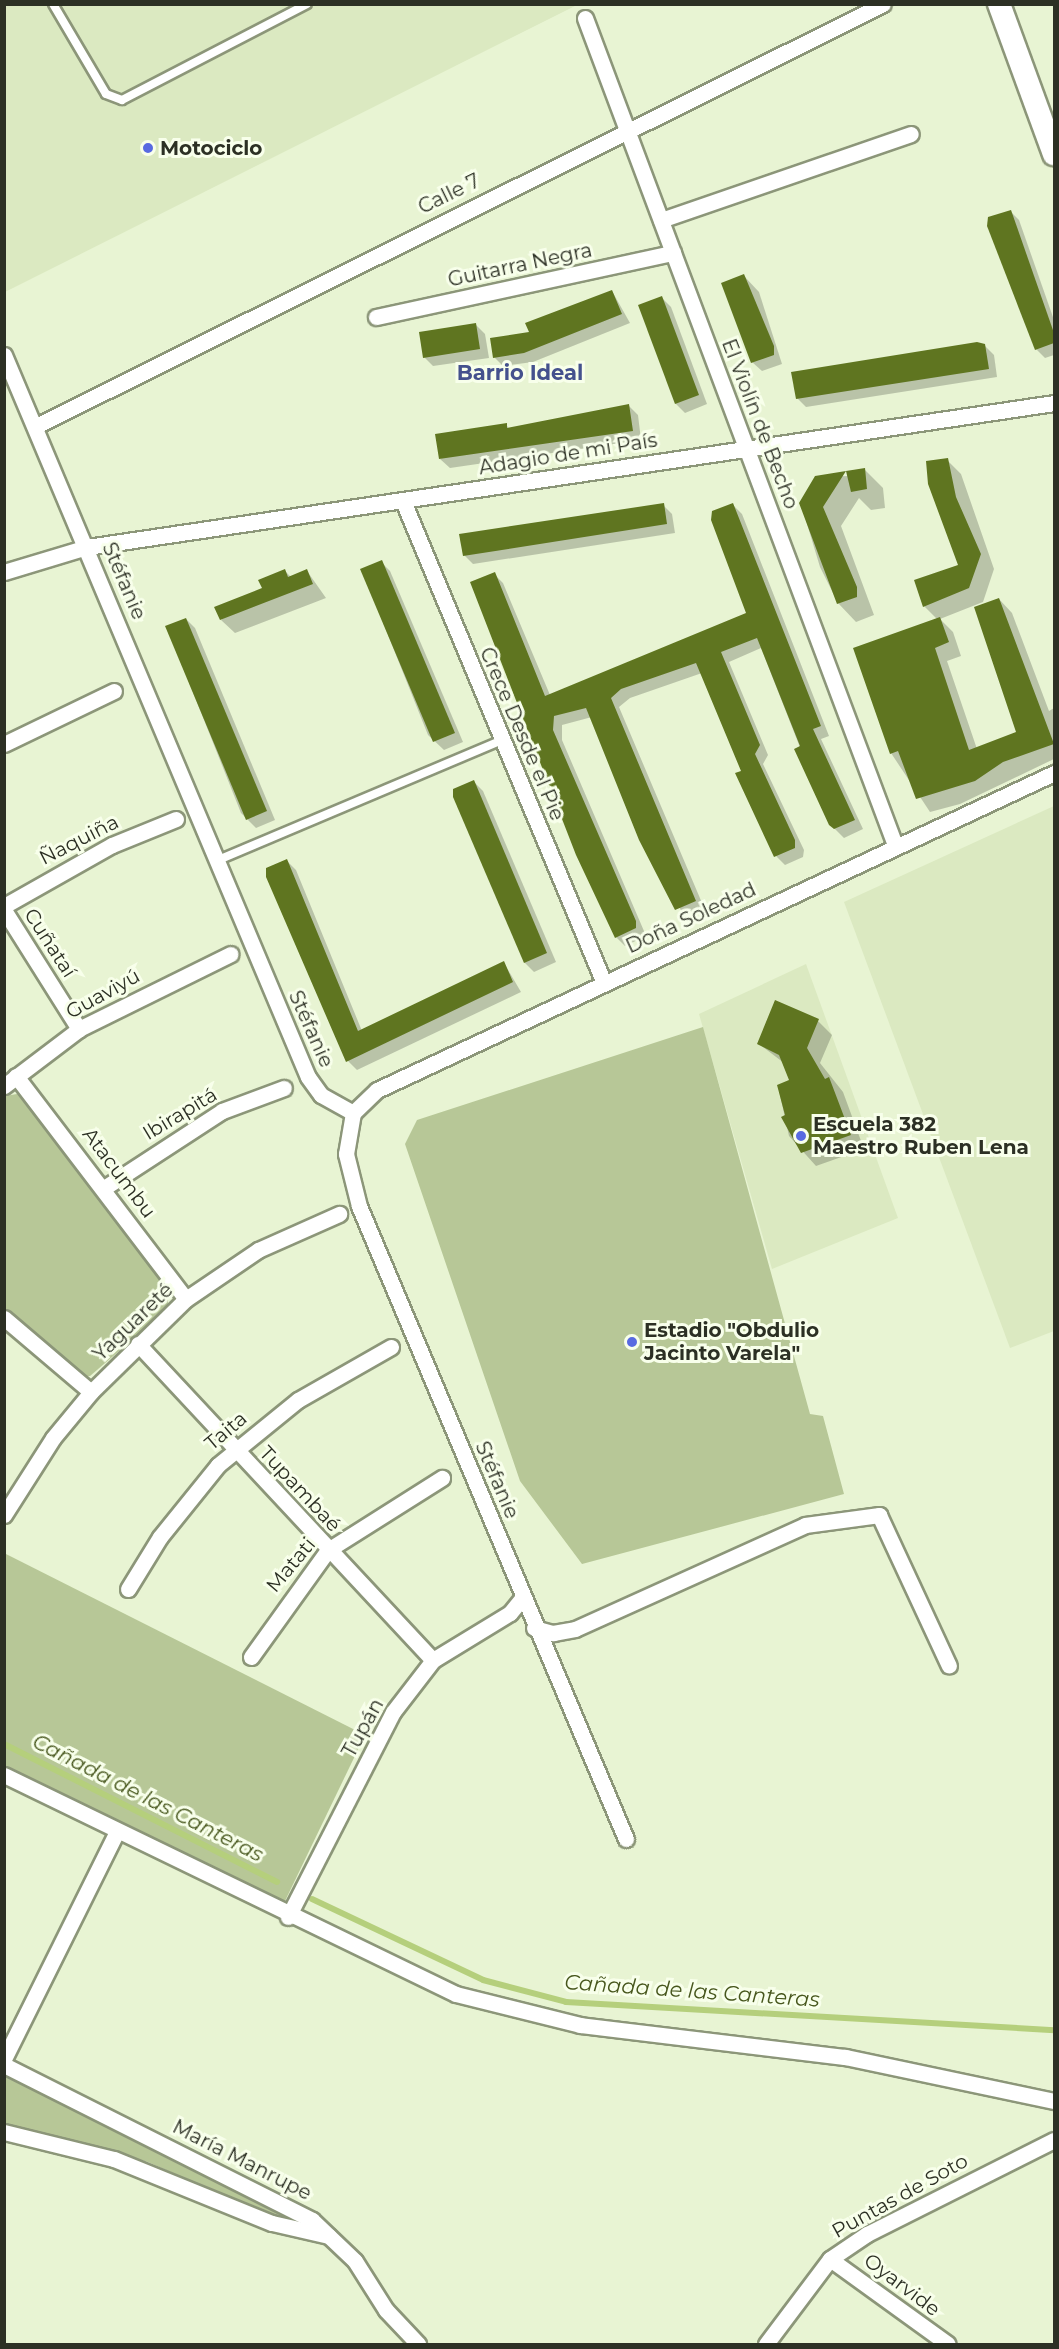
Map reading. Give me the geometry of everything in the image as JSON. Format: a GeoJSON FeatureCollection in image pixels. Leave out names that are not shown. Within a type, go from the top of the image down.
{"type":"FeatureCollection","features":[{"type":"Feature","properties":{"kind":"street","name":"Calle 7"},"geometry":{"type":"LineString","coordinates":[[36,426],[627,129],[883,4]]}},
{"type":"Feature","properties":{"kind":"street"},"geometry":{"type":"LineString","coordinates":[[999,4],[1054,154]]}},
{"type":"Feature","properties":{"kind":"street","name":"El Violín de Becho"},"geometry":{"type":"LineString","coordinates":[[585,18],[895,845]]}},
{"type":"Feature","properties":{"kind":"street"},"geometry":{"type":"LineString","coordinates":[[661,220],[911,134]]}},
{"type":"Feature","properties":{"kind":"street","name":"Guitarra Negra"},"geometry":{"type":"LineString","coordinates":[[376,317],[673,253]]}},
{"type":"Feature","properties":{"kind":"street","name":"Stéfanie"},"geometry":{"type":"LineString","coordinates":[[4,356],[36,426],[308,1077],[321,1095],[353,1113],[346,1154],[359,1206],[534,1628],[626,1839]]}},
{"type":"Feature","properties":{"kind":"street","name":"Adagio de mi País"},"geometry":{"type":"LineString","coordinates":[[4,572],[87,548],[1054,403]]}},
{"type":"Feature","properties":{"kind":"street","name":"Crece Desde el Pie"},"geometry":{"type":"LineString","coordinates":[[403,501],[604,983]]}},
{"type":"Feature","properties":{"kind":"street"},"geometry":{"type":"LineString","coordinates":[[4,744],[114,691]]}},
{"type":"Feature","properties":{"kind":"street","name":"Doña Soledad"},"geometry":{"type":"LineString","coordinates":[[353,1113],[377,1090],[895,845],[1054,773]]}},
{"type":"Feature","properties":{"kind":"street","name":"Ñaquiña"},"geometry":{"type":"LineString","coordinates":[[4,906],[112,845],[176,819]]}},
{"type":"Feature","properties":{"kind":"street","name":"Cuñataí"},"geometry":{"type":"LineString","coordinates":[[4,910],[79,1029]]}},
{"type":"Feature","properties":{"kind":"street","name":"Guaviyú"},"geometry":{"type":"LineString","coordinates":[[10,1081],[79,1029],[231,954]]}},
{"type":"Feature","properties":{"kind":"street","name":"Atacumbu"},"geometry":{"type":"LineString","coordinates":[[10,1081],[104,1188],[186,1299]]}},
{"type":"Feature","properties":{"kind":"street","name":"Ibirapitá"},"geometry":{"type":"LineString","coordinates":[[104,1188],[222,1111],[284,1088]]}},
{"type":"Feature","properties":{"kind":"street","name":"Yaguareté"},"geometry":{"type":"LineString","coordinates":[[4,1515],[53,1438],[91,1392],[186,1299],[258,1250],[339,1214]]}},
{"type":"Feature","properties":{"kind":"street"},"geometry":{"type":"LineString","coordinates":[[4,1318],[91,1392]]}},
{"type":"Feature","properties":{"kind":"street","name":"Tupambaé"},"geometry":{"type":"LineString","coordinates":[[138,1344],[234,1450],[433,1660]]}},
{"type":"Feature","properties":{"kind":"street","name":"Taita"},"geometry":{"type":"LineString","coordinates":[[128,1589],[183,1506],[234,1450],[323,1382],[391,1347]]}},
{"type":"Feature","properties":{"kind":"street","name":"Matati"},"geometry":{"type":"LineString","coordinates":[[251,1657],[328,1550],[442,1478]]}},
{"type":"Feature","properties":{"kind":"street"},"geometry":{"type":"LineString","coordinates":[[534,1628],[553,1633],[575,1629],[805,1525],[879,1515],[950,1666]]}},
{"type":"Feature","properties":{"kind":"street","name":"Tupán"},"geometry":{"type":"LineString","coordinates":[[288,1917],[393,1712],[433,1660],[510,1612],[522,1598]]}},
{"type":"Feature","properties":{"kind":"street"},"geometry":{"type":"LineString","coordinates":[[4,1775],[288,1917],[456,1994],[509,2011],[580,2025],[845,2057],[1054,2101]]}},
{"type":"Feature","properties":{"kind":"street"},"geometry":{"type":"LineString","coordinates":[[4,2059],[117,1831]]}},
{"type":"Feature","properties":{"kind":"street","name":"María Manrupe"},"geometry":{"type":"LineString","coordinates":[[4,2065],[285,2203],[332,2236],[418,2344]]}},
{"type":"Feature","properties":{"kind":"street"},"geometry":{"type":"LineString","coordinates":[[4,2132],[114,2159],[272,2223],[332,2236]]}},
{"type":"Feature","properties":{"kind":"street","name":"Puntas de Soto"},"geometry":{"type":"LineString","coordinates":[[766,2344],[830,2259],[867,2234],[1054,2140]]}},
{"type":"Feature","properties":{"kind":"street","name":"Oyarvide"},"geometry":{"type":"LineString","coordinates":[[830,2259],[948,2344]]}},
{"type":"Feature","properties":{"kind":"lane"},"geometry":{"type":"LineString","coordinates":[[53,4],[106,94],[122,100],[306,4]]}},
{"type":"Feature","properties":{"kind":"lane"},"geometry":{"type":"LineString","coordinates":[[216,861],[501,740]]}},
{"type":"Feature","properties":{"kind":"shaded area","name":"Motociclo"},"geometry":{"type":"Polygon","coordinates":[[[5,5],[577,5],[5,292],[5,5]]]}},
{"type":"Feature","properties":{"kind":"shaded area"},"geometry":{"type":"Polygon","coordinates":[[[1054,806],[1054,1331],[1010,1348],[844,902],[1054,806]]]}},
{"type":"Feature","properties":{"kind":"shaded area","name":"Escuela 382 Maestro Ruben Lena"},"geometry":{"type":"Polygon","coordinates":[[[806,964],[898,1218],[772,1269],[699,1014],[806,964]]]}},
{"type":"Feature","properties":{"kind":"shaded area","name":"Estadio \"Obdulio Jacinto Varela\""},"geometry":{"type":"Polygon","coordinates":[[[703,1027],[810,1414],[823,1416],[844,1494],[582,1564],[520,1481],[405,1144],[417,1120],[703,1027]]]}},
{"type":"Feature","properties":{"kind":"shaded area"},"geometry":{"type":"Polygon","coordinates":[[[17,1094],[25,1097],[168,1289],[168,1309],[90,1376],[83,1377],[5,1312],[5,1096],[17,1094]]]}},
{"type":"Feature","properties":{"kind":"shaded area"},"geometry":{"type":"Polygon","coordinates":[[[4,1553],[365,1735],[285,1901],[275,1904],[5,1771],[4,1553]]]}},
{"type":"Feature","properties":{"kind":"shaded area"},"geometry":{"type":"Polygon","coordinates":[[[4,2072],[286,2215],[277,2219],[148,2162],[5,2124],[4,2072]]]}},
{"type":"Feature","properties":{"kind":"building"},"geometry":{"type":"Polygon","coordinates":[[[1011,210],[1054,333],[1054,343],[1035,350],[987,226],[988,217],[1011,210]]]}},
{"type":"Feature","properties":{"kind":"building"},"geometry":{"type":"Polygon","coordinates":[[[744,274],[774,346],[774,355],[751,363],[721,283],[744,274]]]}},
{"type":"Feature","properties":{"kind":"building"},"geometry":{"type":"Polygon","coordinates":[[[612,290],[622,314],[524,353],[493,358],[490,338],[529,332],[525,323],[612,290]]]}},
{"type":"Feature","properties":{"kind":"building"},"geometry":{"type":"Polygon","coordinates":[[[662,296],[699,395],[675,404],[638,305],[662,296]]]}},
{"type":"Feature","properties":{"kind":"building"},"geometry":{"type":"Polygon","coordinates":[[[476,323],[480,349],[423,358],[419,332],[476,323]]]}},
{"type":"Feature","properties":{"kind":"building"},"geometry":{"type":"Polygon","coordinates":[[[977,342],[985,344],[989,369],[796,399],[791,372],[977,342]]]}},
{"type":"Feature","properties":{"kind":"building"},"geometry":{"type":"Polygon","coordinates":[[[629,404],[633,431],[439,459],[435,434],[507,423],[507,428],[629,404]]]}},
{"type":"Feature","properties":{"kind":"building"},"geometry":{"type":"Polygon","coordinates":[[[948,458],[956,497],[981,554],[969,588],[923,607],[914,580],[958,565],[928,484],[926,461],[948,458]]]}},
{"type":"Feature","properties":{"kind":"building"},"geometry":{"type":"Polygon","coordinates":[[[865,468],[867,489],[851,492],[846,471],[865,468]]]}},
{"type":"Feature","properties":{"kind":"building"},"geometry":{"type":"Polygon","coordinates":[[[846,471],[823,507],[857,587],[857,597],[837,604],[799,503],[815,476],[846,471]]]}},
{"type":"Feature","properties":{"kind":"building"},"geometry":{"type":"Polygon","coordinates":[[[664,503],[667,524],[463,556],[459,534],[664,503]]]}},
{"type":"Feature","properties":{"kind":"building"},"geometry":{"type":"Polygon","coordinates":[[[733,503],[821,726],[813,729],[855,820],[834,829],[829,825],[794,749],[800,746],[757,638],[721,652],[760,745],[755,754],[795,840],[795,848],[774,857],[735,773],[741,771],[696,663],[621,689],[611,698],[696,901],[675,910],[639,840],[586,708],[554,716],[553,730],[636,921],[636,928],[615,938],[576,855],[470,582],[495,572],[545,696],[746,613],[711,520],[712,511],[733,503]]]}},
{"type":"Feature","properties":{"kind":"building"},"geometry":{"type":"Polygon","coordinates":[[[382,560],[455,733],[433,742],[360,569],[382,560]]]}},
{"type":"Feature","properties":{"kind":"building"},"geometry":{"type":"Polygon","coordinates":[[[285,569],[288,577],[307,569],[313,584],[220,620],[214,607],[262,588],[258,580],[285,569]]]}},
{"type":"Feature","properties":{"kind":"building"},"geometry":{"type":"Polygon","coordinates":[[[999,598],[1054,744],[1003,762],[975,781],[916,799],[898,751],[890,754],[853,648],[940,617],[949,642],[935,648],[969,750],[1016,732],[974,607],[999,598]]]}},
{"type":"Feature","properties":{"kind":"building"},"geometry":{"type":"Polygon","coordinates":[[[186,618],[267,811],[246,820],[165,626],[186,618]]]}},
{"type":"Feature","properties":{"kind":"building"},"geometry":{"type":"Polygon","coordinates":[[[474,780],[547,953],[524,963],[453,797],[453,789],[474,780]]]}},
{"type":"Feature","properties":{"kind":"building"},"geometry":{"type":"Polygon","coordinates":[[[287,859],[358,1031],[504,961],[513,982],[346,1062],[266,877],[266,868],[287,859]]]}},
{"type":"Feature","properties":{"kind":"building"},"geometry":{"type":"Polygon","coordinates":[[[775,1000],[819,1019],[807,1048],[825,1079],[829,1077],[851,1135],[801,1153],[781,1117],[785,1115],[777,1085],[789,1080],[779,1055],[757,1044],[775,1000]]]}},
{"type":"Feature","properties":{"kind":"waterway","name":"Cañada de las Canteras"},"geometry":{"type":"LineString","coordinates":[[4,1744],[277,1882]]}},
{"type":"Feature","properties":{"kind":"waterway","name":"Cañada de las Canteras"},"geometry":{"type":"LineString","coordinates":[[312,1899],[483,1980],[566,2002],[1054,2030]]}},
{"type":"Feature","properties":{"kind":"place","name":"Motociclo"},"geometry":{"type":"Point","coordinates":[148,148]}},
{"type":"Feature","properties":{"kind":"place","name":"Escuela 382 Maestro Ruben Lena"},"geometry":{"type":"Point","coordinates":[801,1136]}},
{"type":"Feature","properties":{"kind":"place","name":"Estadio \"Obdulio Jacinto Varela\""},"geometry":{"type":"Point","coordinates":[632,1342]}},
{"type":"Feature","properties":{"kind":"district","name":"Barrio Ideal"},"geometry":{"type":"Point","coordinates":[520,373]}}]}
